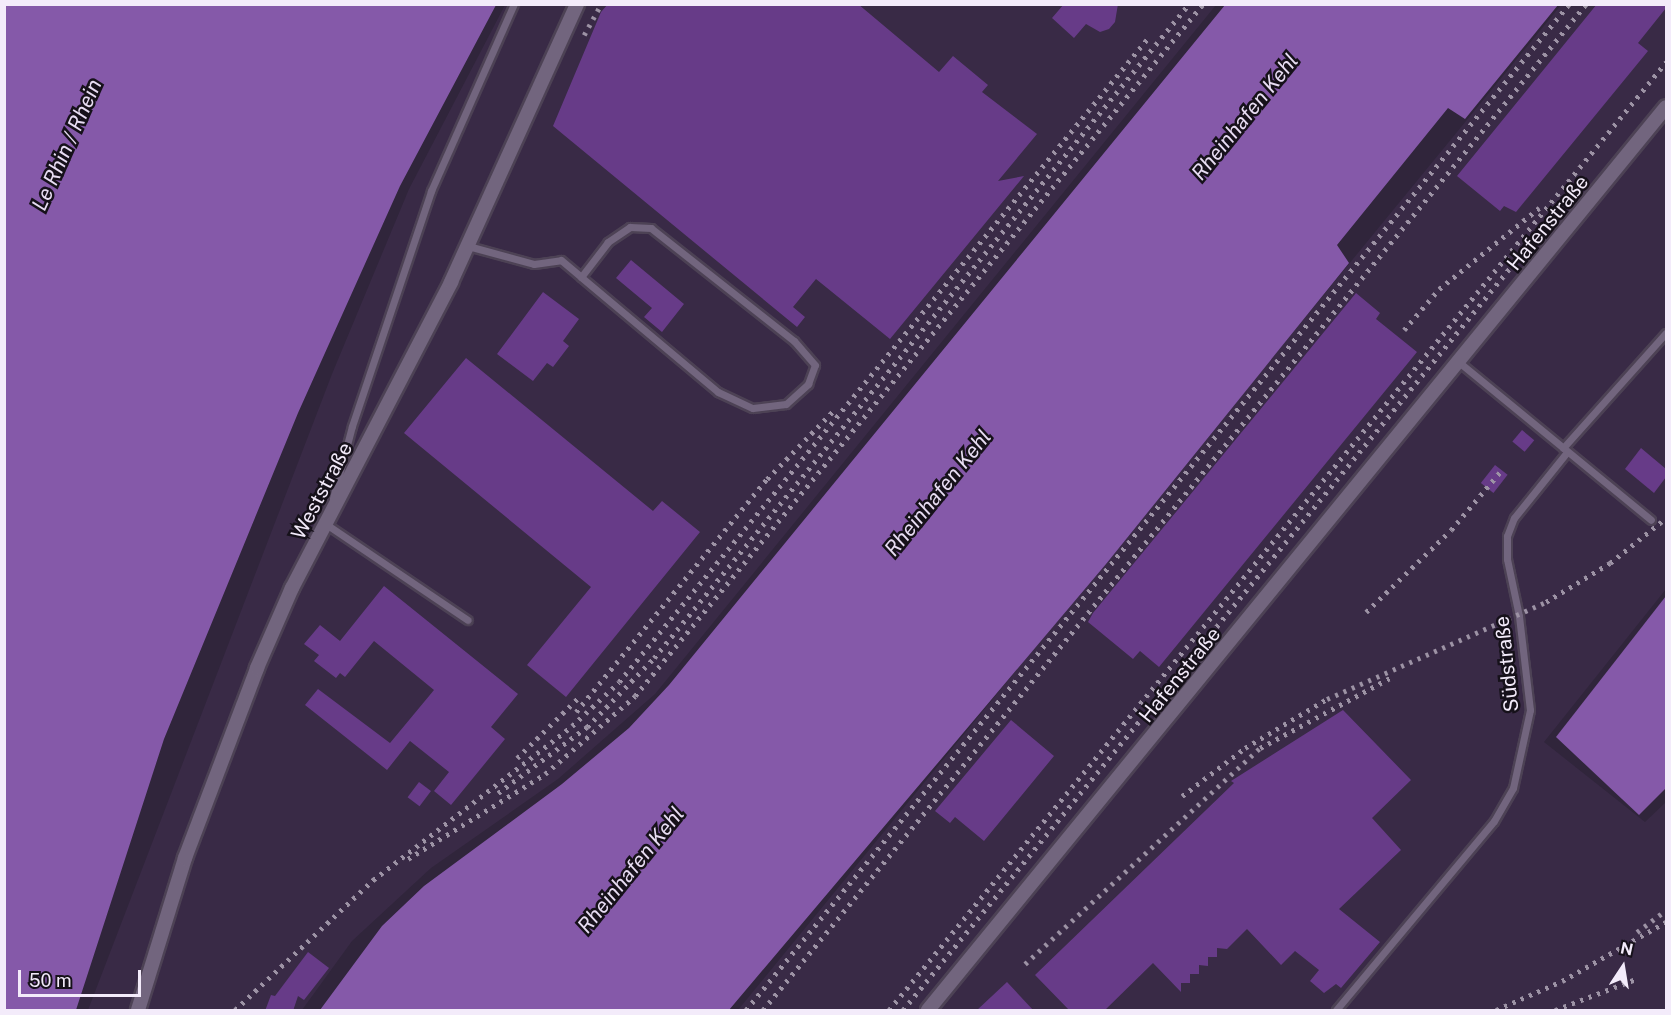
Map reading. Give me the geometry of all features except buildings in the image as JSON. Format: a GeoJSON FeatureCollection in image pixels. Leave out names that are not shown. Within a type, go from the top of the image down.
{"type":"FeatureCollection","features":[{"type":"Feature","properties":{"kind":"street","name":"Weststraße"},"geometry":{"type":"LineString","coordinates":[[138,1011],[185,858],[232,728],[292,588],[468,246],[577,4]]}},
{"type":"Feature","properties":{"kind":"street","name":"Hafenstraße"},"geometry":{"type":"LineString","coordinates":[[928,1011],[1460,363],[1666,107]]}},
{"type":"Feature","properties":{"kind":"lane"},"geometry":{"type":"LineString","coordinates":[[468,620],[326,524],[352,426],[431,191],[514,4]]}},
{"type":"Feature","properties":{"kind":"lane"},"geometry":{"type":"LineString","coordinates":[[468,246],[534,264],[561,260],[581,277],[718,392],[753,408],[786,404],[808,384],[815,365],[794,340],[651,228],[630,227],[608,242],[581,277]]}},
{"type":"Feature","properties":{"kind":"lane","name":"Südstraße"},"geometry":{"type":"LineString","coordinates":[[1336,1011],[1494,821],[1513,788],[1530,710],[1519,616],[1507,559],[1507,536],[1514,518],[1565,450],[1666,333]]}},
{"type":"Feature","properties":{"kind":"lane"},"geometry":{"type":"LineString","coordinates":[[1460,363],[1651,520]]}},
{"type":"Feature","properties":{"kind":"shaded area"},"geometry":{"type":"Polygon","coordinates":[[[505,5],[1216,5],[655,694],[558,779],[431,868],[352,941],[302,1010],[88,1010],[332,374],[409,189],[505,5]]]}},
{"type":"Feature","properties":{"kind":"shaded area"},"geometry":{"type":"Polygon","coordinates":[[[1561,5],[1666,5],[1666,589],[1544,742],[1645,822],[1666,802],[1666,1010],[738,1010],[1561,5]]]}},
{"type":"Feature","properties":{"kind":"water","name":"Le Rhin / Rhein"},"geometry":{"type":"Polygon","coordinates":[[[5,4],[496,5],[400,186],[298,413],[164,739],[76,1010],[5,1010],[5,4]]]}},
{"type":"Feature","properties":{"kind":"water","name":"Rheinhafen Kehl"},"geometry":{"type":"Polygon","coordinates":[[[1225,5],[1558,5],[1465,119],[1448,108],[1337,245],[1349,263],[1106,564],[729,1010],[320,1010],[382,926],[424,886],[562,784],[629,728],[669,685],[1225,5]]]}},
{"type":"Feature","properties":{"kind":"water"},"geometry":{"type":"Polygon","coordinates":[[[1666,596],[1666,788],[1639,815],[1556,737],[1666,596]]]}},
{"type":"Feature","properties":{"kind":"railway"},"geometry":{"type":"LineString","coordinates":[[584,35],[601,4]]}},
{"type":"Feature","properties":{"kind":"railway"},"geometry":{"type":"LineString","coordinates":[[498,793],[587,727],[654,658],[1189,4]]}},
{"type":"Feature","properties":{"kind":"railway"},"geometry":{"type":"LineString","coordinates":[[408,859],[545,774],[635,696],[1203,4]]}},
{"type":"Feature","properties":{"kind":"railway"},"geometry":{"type":"LineString","coordinates":[[746,1010],[1569,4]]}},
{"type":"Feature","properties":{"kind":"railway"},"geometry":{"type":"LineString","coordinates":[[763,1010],[1586,4]]}},
{"type":"Feature","properties":{"kind":"railway"},"geometry":{"type":"LineString","coordinates":[[235,1010],[373,880],[572,726],[619,682],[1148,38]]}},
{"type":"Feature","properties":{"kind":"railway"},"geometry":{"type":"LineString","coordinates":[[889,1010],[1666,62]]}},
{"type":"Feature","properties":{"kind":"railway"},"geometry":{"type":"LineString","coordinates":[[1404,330],[1439,289],[1539,208]]}},
{"type":"Feature","properties":{"kind":"railway"},"geometry":{"type":"LineString","coordinates":[[903,1010],[1532,241]]}},
{"type":"Feature","properties":{"kind":"railway"},"geometry":{"type":"LineString","coordinates":[[576,712],[767,479],[835,409]]}},
{"type":"Feature","properties":{"kind":"railway"},"geometry":{"type":"LineString","coordinates":[[1366,612],[1451,530],[1500,472]]}},
{"type":"Feature","properties":{"kind":"railway"},"geometry":{"type":"LineString","coordinates":[[1182,796],[1245,748],[1327,699],[1546,602],[1610,563],[1666,518]]}},
{"type":"Feature","properties":{"kind":"railway"},"geometry":{"type":"LineString","coordinates":[[1025,964],[1260,748],[1390,678]]}},
{"type":"Feature","properties":{"kind":"railway"},"geometry":{"type":"LineString","coordinates":[[517,758],[579,697]]}},
{"type":"Feature","properties":{"kind":"railway"},"geometry":{"type":"LineString","coordinates":[[1637,932],[1666,910]]}},
{"type":"Feature","properties":{"kind":"railway"},"geometry":{"type":"LineString","coordinates":[[1496,1010],[1562,981],[1666,922]]}},
{"type":"Feature","properties":{"kind":"railway"},"geometry":{"type":"LineString","coordinates":[[1555,1010],[1636,979]]}}]}
